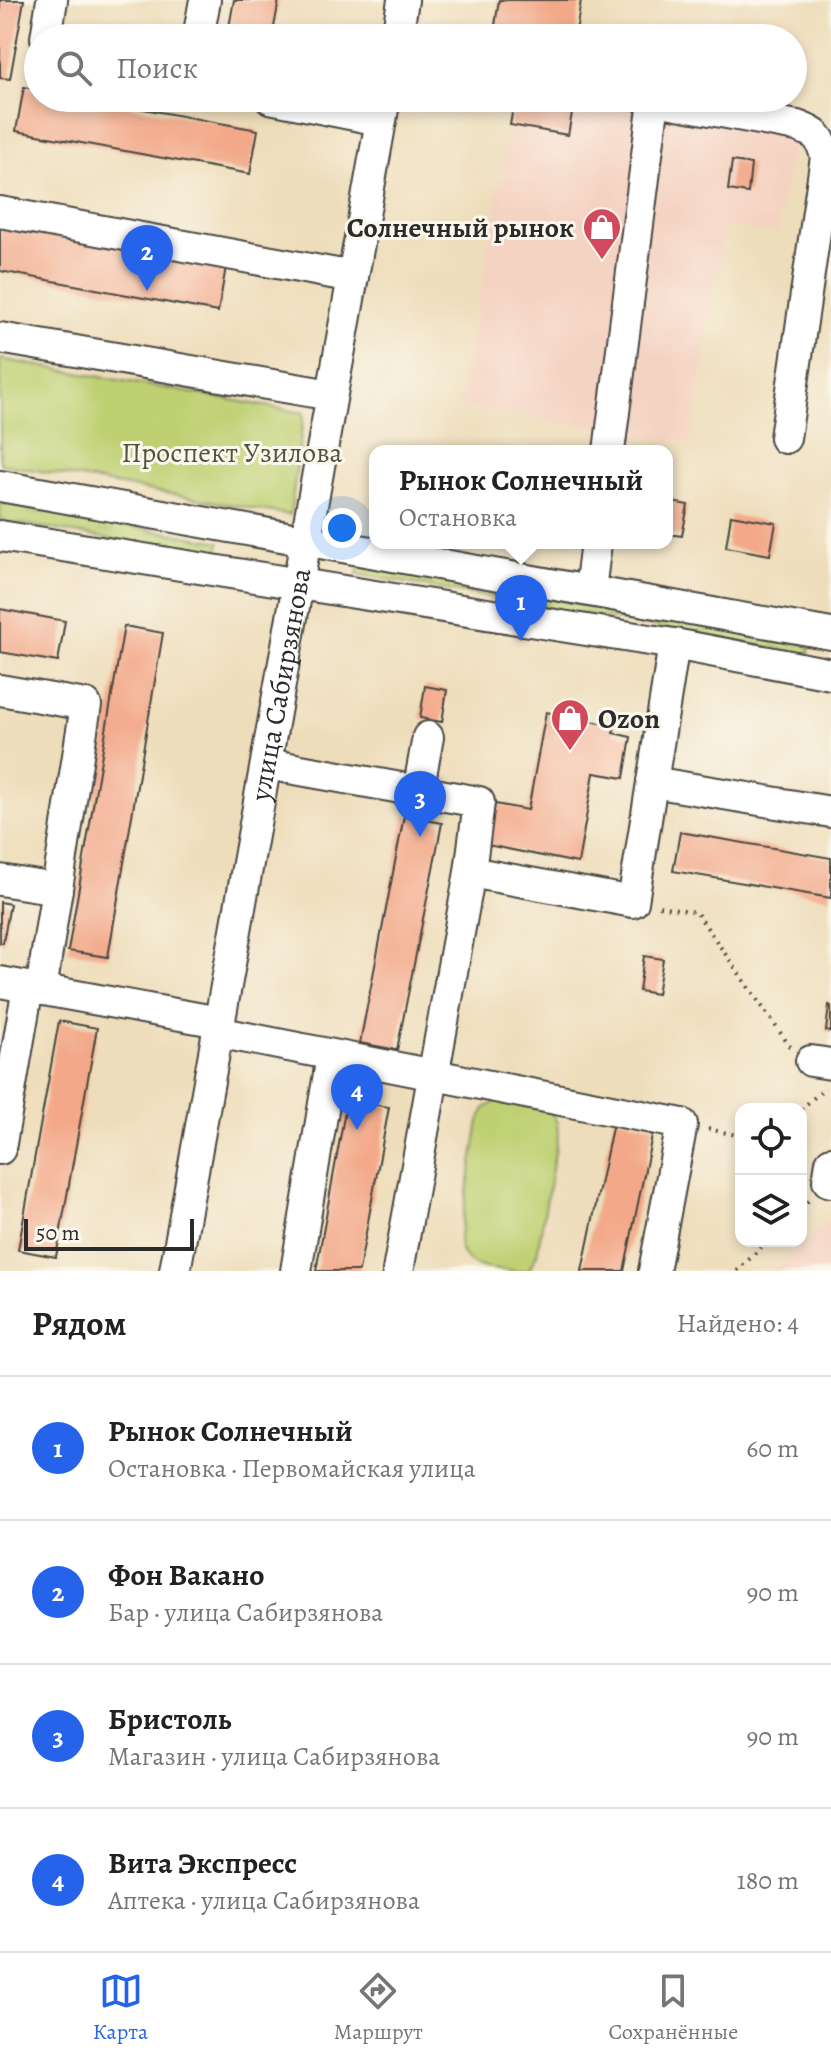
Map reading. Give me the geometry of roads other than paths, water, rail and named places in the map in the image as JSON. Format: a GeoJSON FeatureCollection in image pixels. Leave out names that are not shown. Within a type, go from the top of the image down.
{"type":"FeatureCollection","features":[{"type":"Feature","properties":{"kind":"street"},"geometry":{"type":"LineString","coordinates":[[48,24],[52,0]]}},
{"type":"Feature","properties":{"kind":"street"},"geometry":{"type":"LineString","coordinates":[[201,24],[205,0]]}},
{"type":"Feature","properties":{"kind":"street"},"geometry":{"type":"LineString","coordinates":[[399,24],[403,0]]}},
{"type":"Feature","properties":{"kind":"street","name":"улица Сабирзянова"},"geometry":{"type":"LineString","coordinates":[[175,1271],[381,112]]}},
{"type":"Feature","properties":{"kind":"street"},"geometry":{"type":"LineString","coordinates":[[610,445],[648,112]]}},
{"type":"Feature","properties":{"kind":"street"},"geometry":{"type":"LineString","coordinates":[[721,112],[797,126],[816,134],[822,141],[826,157],[785,438]]}},
{"type":"Feature","properties":{"kind":"street"},"geometry":{"type":"LineString","coordinates":[[0,212],[353,277]]}},
{"type":"Feature","properties":{"kind":"street"},"geometry":{"type":"LineString","coordinates":[[0,338],[331,395]]}},
{"type":"Feature","properties":{"kind":"street"},"geometry":{"type":"LineString","coordinates":[[0,486],[825,633],[822,672],[674,644],[0,536]]}},
{"type":"Feature","properties":{"kind":"street"},"geometry":{"type":"LineString","coordinates":[[590,590],[595,549]]}},
{"type":"Feature","properties":{"kind":"street"},"geometry":{"type":"LineString","coordinates":[[470,872],[633,902],[674,644]]}},
{"type":"Feature","properties":{"kind":"street"},"geometry":{"type":"LineString","coordinates":[[0,690],[86,705],[57,889],[23,987],[0,1149]]}},
{"type":"Feature","properties":{"kind":"street"},"geometry":{"type":"LineString","coordinates":[[418,792],[428,737]]}},
{"type":"Feature","properties":{"kind":"street"},"geometry":{"type":"LineString","coordinates":[[267,764],[479,802],[470,872],[398,1271]]}},
{"type":"Feature","properties":{"kind":"street"},"geometry":{"type":"LineString","coordinates":[[652,782],[831,812]]}},
{"type":"Feature","properties":{"kind":"street"},"geometry":{"type":"LineString","coordinates":[[0,880],[57,889]]}},
{"type":"Feature","properties":{"kind":"street"},"geometry":{"type":"LineString","coordinates":[[23,987],[218,1027],[332,1056],[682,1124],[654,1271]]}},
{"type":"Feature","properties":{"kind":"street"},"geometry":{"type":"LineString","coordinates":[[296,1271],[332,1056]]}},
{"type":"Feature","properties":{"kind":"street"},"geometry":{"type":"LineString","coordinates":[[831,1162],[828,1181],[831,1182]]}},
{"type":"Feature","properties":{"kind":"place","name":"Солнечный рынок"},"geometry":{"type":"Point","coordinates":[602,261]}},
{"type":"Feature","properties":{"kind":"place","name":"Фон Вакано"},"geometry":{"type":"Point","coordinates":[147,291]}},
{"type":"Feature","properties":{"kind":"place","name":"Рынок Солнечный"},"geometry":{"type":"Point","coordinates":[521,641]}},
{"type":"Feature","properties":{"kind":"place","name":"Ozon"},"geometry":{"type":"Point","coordinates":[570,752]}},
{"type":"Feature","properties":{"kind":"place","name":"Бристоль"},"geometry":{"type":"Point","coordinates":[420,837]}},
{"type":"Feature","properties":{"kind":"place","name":"Вита Экспресс"},"geometry":{"type":"Point","coordinates":[357,1130]}},
{"type":"Feature","properties":{"kind":"park label","name":"Проспект Узилова"},"geometry":{"type":"Point","coordinates":[232,452]}}]}
